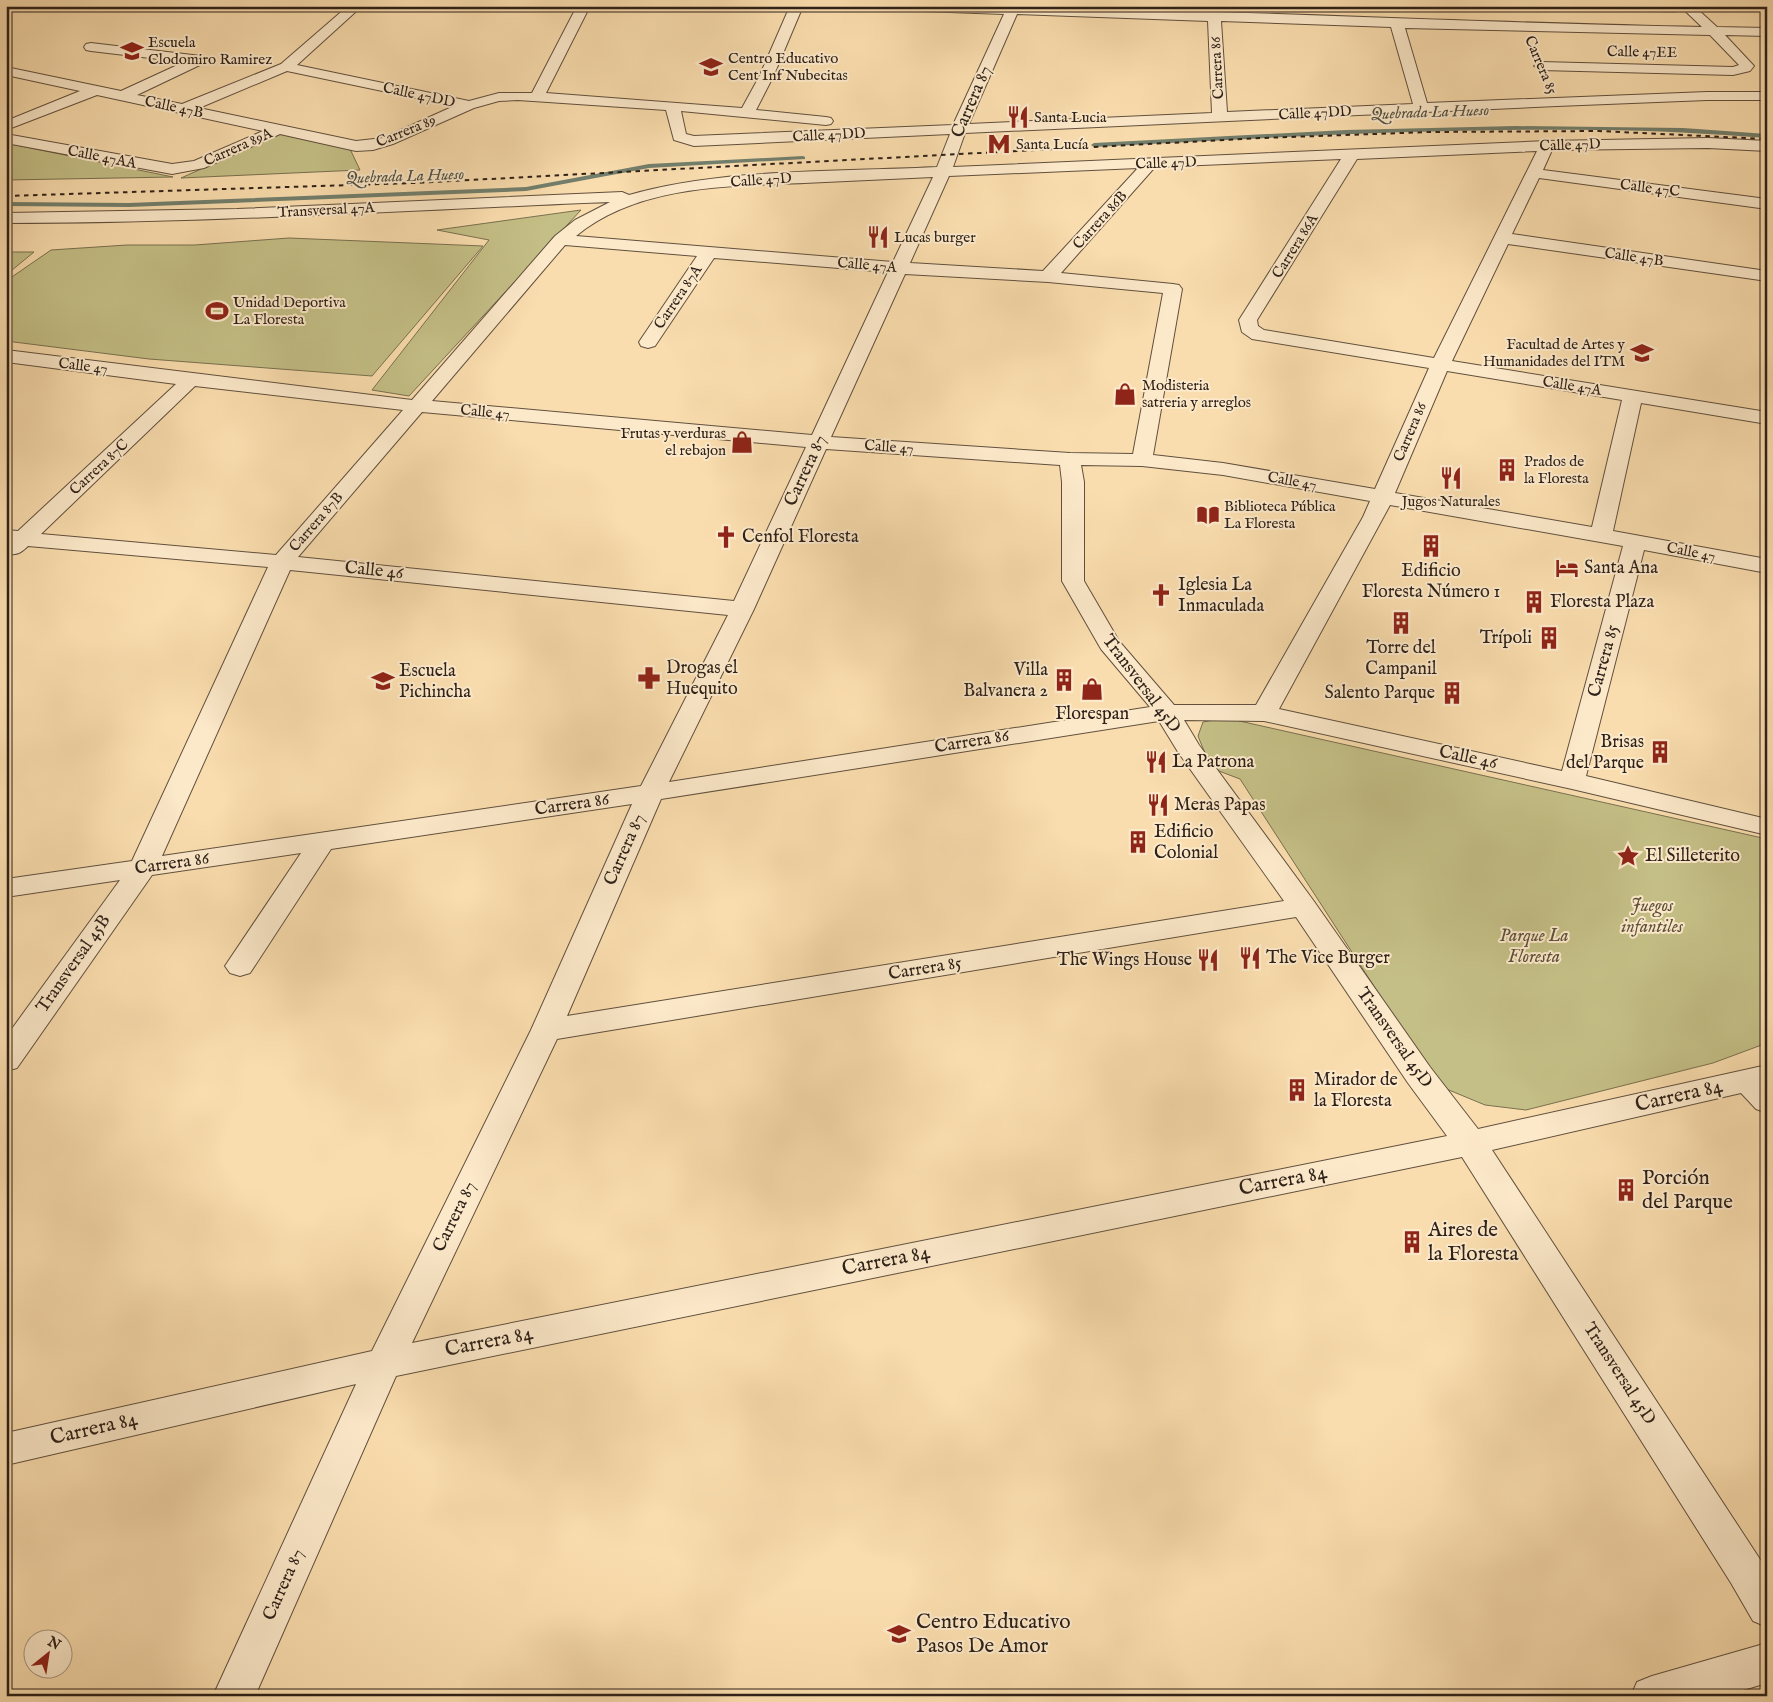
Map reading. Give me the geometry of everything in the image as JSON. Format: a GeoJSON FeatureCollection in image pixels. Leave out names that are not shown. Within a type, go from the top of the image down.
{"type":"FeatureCollection","features":[{"type":"Feature","properties":{"kind":"street"},"geometry":{"type":"LineString","coordinates":[[184,109],[286,67],[356,6]]}},
{"type":"Feature","properties":{"kind":"street"},"geometry":{"type":"LineString","coordinates":[[537,96],[584,6]]}},
{"type":"Feature","properties":{"kind":"street"},"geometry":{"type":"LineString","coordinates":[[747,113],[766,77],[797,6]]}},
{"type":"Feature","properties":{"kind":"street"},"geometry":{"type":"LineString","coordinates":[[894,6],[1009,8],[1525,28],[1767,32]]}},
{"type":"Feature","properties":{"kind":"street","name":"Carrera 87"},"geometry":{"type":"LineString","coordinates":[[234,1696],[383,1364],[546,1030],[651,793],[742,610],[943,172],[1009,8]]}},
{"type":"Feature","properties":{"kind":"street"},"geometry":{"type":"LineString","coordinates":[[1691,10],[1713,32]]}},
{"type":"Feature","properties":{"kind":"street","name":"Carrera 86"},"geometry":{"type":"LineString","coordinates":[[1214,17],[1220,118]]}},
{"type":"Feature","properties":{"kind":"street"},"geometry":{"type":"LineString","coordinates":[[1397,24],[1421,108]]}},
{"type":"Feature","properties":{"kind":"street","name":"Carrera 85"},"geometry":{"type":"LineString","coordinates":[[1525,28],[1552,91]]}},
{"type":"Feature","properties":{"kind":"street","name":"Calle 47EE"},"geometry":{"type":"LineString","coordinates":[[1542,66],[1741,70],[1746,66],[1713,32]]}},
{"type":"Feature","properties":{"kind":"street"},"geometry":{"type":"LineString","coordinates":[[91,47],[196,59],[197,61],[123,96]]}},
{"type":"Feature","properties":{"kind":"street","name":"Calle 47DD"},"geometry":{"type":"LineString","coordinates":[[286,67],[469,105],[499,97],[537,96],[672,106],[923,130]]}},
{"type":"Feature","properties":{"kind":"street","name":"Calle 47B"},"geometry":{"type":"LineString","coordinates":[[6,71],[341,142]]}},
{"type":"Feature","properties":{"kind":"street"},"geometry":{"type":"LineString","coordinates":[[6,126],[96,90]]}},
{"type":"Feature","properties":{"kind":"street","name":"Calle 47DD"},"geometry":{"type":"LineString","coordinates":[[672,106],[679,138],[688,141],[1421,108],[1552,91],[1767,96]]}},
{"type":"Feature","properties":{"kind":"street","name":"Carrera 89"},"geometry":{"type":"LineString","coordinates":[[341,142],[356,146],[378,144],[469,105]]}},
{"type":"Feature","properties":{"kind":"street","name":"Carrera 89A"},"geometry":{"type":"LineString","coordinates":[[198,165],[279,129]]}},
{"type":"Feature","properties":{"kind":"street","name":"Calle 47AA"},"geometry":{"type":"LineString","coordinates":[[6,138],[163,169],[181,169],[198,165]]}},
{"type":"Feature","properties":{"kind":"street"},"geometry":{"type":"LineString","coordinates":[[1184,162],[1209,151],[1218,150],[1404,142],[1460,150]]}},
{"type":"Feature","properties":{"kind":"street","name":"Calle 47D"},"geometry":{"type":"LineString","coordinates":[[567,234],[610,207],[646,196],[708,184],[755,180],[1547,146],[1708,143],[1767,146]]}},
{"type":"Feature","properties":{"kind":"street","name":"Carrera 86"},"geometry":{"type":"LineString","coordinates":[[1264,713],[1374,517],[1440,365],[1547,146]]}},
{"type":"Feature","properties":{"kind":"street","name":"Carrera 86A"},"geometry":{"type":"LineString","coordinates":[[1259,335],[1249,328],[1248,320],[1352,155]]}},
{"type":"Feature","properties":{"kind":"street","name":"Carrera 86B"},"geometry":{"type":"LineString","coordinates":[[1054,271],[1151,163]]}},
{"type":"Feature","properties":{"kind":"street","name":"Calle 47C"},"geometry":{"type":"LineString","coordinates":[[1534,173],[1767,204]]}},
{"type":"Feature","properties":{"kind":"street","name":"Transversal 47A"},"geometry":{"type":"LineString","coordinates":[[6,218],[307,212],[508,201],[646,196]]}},
{"type":"Feature","properties":{"kind":"street","name":"Calle 47A"},"geometry":{"type":"LineString","coordinates":[[567,234],[709,252],[902,261]]}},
{"type":"Feature","properties":{"kind":"street","name":"Calle 47A"},"geometry":{"type":"LineString","coordinates":[[567,234],[902,261],[1054,271],[1172,289],[1142,460]]}},
{"type":"Feature","properties":{"kind":"street","name":"Carrera 87B"},"geometry":{"type":"LineString","coordinates":[[142,869],[282,562],[567,234]]}},
{"type":"Feature","properties":{"kind":"street","name":"Calle 47B"},"geometry":{"type":"LineString","coordinates":[[1502,238],[1767,276]]}},
{"type":"Feature","properties":{"kind":"street","name":"Carrera 87A"},"geometry":{"type":"LineString","coordinates":[[648,342],[709,252]]}},
{"type":"Feature","properties":{"kind":"street","name":"Calle 47A"},"geometry":{"type":"LineString","coordinates":[[1259,335],[1767,418]]}},
{"type":"Feature","properties":{"kind":"street","name":"Calle 47"},"geometry":{"type":"LineString","coordinates":[[6,356],[416,406],[819,442],[1070,459],[1142,460],[1223,469],[1383,496],[1767,566]]}},
{"type":"Feature","properties":{"kind":"street","name":"Carrera 87C"},"geometry":{"type":"LineString","coordinates":[[11,543],[191,380]]}},
{"type":"Feature","properties":{"kind":"street"},"geometry":{"type":"LineString","coordinates":[[1601,535],[1633,396]]}},
{"type":"Feature","properties":{"kind":"street","name":"Transversal 45D"},"geometry":{"type":"LineString","coordinates":[[1070,459],[1073,581],[1109,644],[1167,712],[1187,747],[1303,907],[1419,1075],[1470,1143],[1745,1570],[1767,1608]]}},
{"type":"Feature","properties":{"kind":"street","name":"Carrera 85"},"geometry":{"type":"LineString","coordinates":[[1572,781],[1635,541]]}},
{"type":"Feature","properties":{"kind":"street","name":"Calle 46"},"geometry":{"type":"LineString","coordinates":[[11,543],[282,562],[742,610]]}},
{"type":"Feature","properties":{"kind":"street","name":"Carrera 86"},"geometry":{"type":"LineString","coordinates":[[6,888],[651,793],[1167,712]]}},
{"type":"Feature","properties":{"kind":"street","name":"Calle 46"},"geometry":{"type":"LineString","coordinates":[[1167,712],[1264,713],[1572,781],[1767,827]]}},
{"type":"Feature","properties":{"kind":"street"},"geometry":{"type":"LineString","coordinates":[[240,966],[322,842]]}},
{"type":"Feature","properties":{"kind":"street","name":"Transversal 45B"},"geometry":{"type":"LineString","coordinates":[[6,1060],[142,869]]}},
{"type":"Feature","properties":{"kind":"street","name":"Carrera 85"},"geometry":{"type":"LineString","coordinates":[[546,1030],[1303,907]]}},
{"type":"Feature","properties":{"kind":"street","name":"Carrera 84"},"geometry":{"type":"LineString","coordinates":[[6,1449],[332,1374],[1470,1143],[1761,1086]]}},
{"type":"Feature","properties":{"kind":"street"},"geometry":{"type":"LineString","coordinates":[[1652,1696],[1767,1663]]}},
{"type":"Feature","properties":{"kind":"green space"},"geometry":{"type":"Polygon","coordinates":[[[1454,6],[1667,6],[1674,7],[1675,12],[1454,6]]]}},
{"type":"Feature","properties":{"kind":"green space"},"geometry":{"type":"Polygon","coordinates":[[[279,134],[350,149],[360,170],[181,178],[279,134]]]}},
{"type":"Feature","properties":{"kind":"green space"},"geometry":{"type":"Polygon","coordinates":[[[6,143],[173,177],[6,180],[6,143]]]}},
{"type":"Feature","properties":{"kind":"green space"},"geometry":{"type":"Polygon","coordinates":[[[581,210],[409,396],[372,390],[489,240],[437,230],[581,210]]]}},
{"type":"Feature","properties":{"kind":"green space","name":"Unidad Deportiva La Floresta"},"geometry":{"type":"Polygon","coordinates":[[[289,238],[483,246],[372,376],[149,359],[6,341],[6,281],[51,250],[127,245],[195,245],[289,238]]]}},
{"type":"Feature","properties":{"kind":"green space"},"geometry":{"type":"Polygon","coordinates":[[[6,252],[34,252],[6,275],[6,252]]]}},
{"type":"Feature","properties":{"kind":"green space","name":"Parque La Floresta"},"geometry":{"type":"Polygon","coordinates":[[[1226,718],[1767,839],[1767,1043],[1713,1063],[1526,1110],[1485,1105],[1444,1088],[1412,1045],[1240,779],[1211,768],[1198,736],[1203,722],[1226,718]]]}},
{"type":"Feature","properties":{"kind":"waterway"},"geometry":{"type":"LineString","coordinates":[[1685,6],[1767,10]]}},
{"type":"Feature","properties":{"kind":"waterway","name":"Quebrada La Hueso"},"geometry":{"type":"LineString","coordinates":[[1094,145],[1430,129],[1599,128],[1683,130],[1767,136]]}},
{"type":"Feature","properties":{"kind":"waterway","name":"Quebrada La Hueso"},"geometry":{"type":"LineString","coordinates":[[6,204],[129,205],[526,189],[649,166],[803,158]]}},
{"type":"Feature","properties":{"kind":"railway"},"geometry":{"type":"LineString","coordinates":[[6,196],[414,183],[1262,138],[1430,132],[1599,131],[1767,139]]}},
{"type":"Feature","properties":{"kind":"place","name":"Escuela Clodomiro Ramirez"},"geometry":{"type":"Point","coordinates":[132,51]}},
{"type":"Feature","properties":{"kind":"place","name":"Centro Educativo Cent Inf Nubecitas"},"geometry":{"type":"Point","coordinates":[711,67]}},
{"type":"Feature","properties":{"kind":"place","name":"Santa Lucia"},"geometry":{"type":"Point","coordinates":[1018,117]}},
{"type":"Feature","properties":{"kind":"place","name":"Santa Lucía"},"geometry":{"type":"Point","coordinates":[999,144]}},
{"type":"Feature","properties":{"kind":"place","name":"Lucas burger"},"geometry":{"type":"Point","coordinates":[878,237]}},
{"type":"Feature","properties":{"kind":"place","name":"Unidad Deportiva La Floresta"},"geometry":{"type":"Point","coordinates":[217,311]}},
{"type":"Feature","properties":{"kind":"place","name":"Facultad de Artes y Humanidades del ITM"},"geometry":{"type":"Point","coordinates":[1642,353]}},
{"type":"Feature","properties":{"kind":"place","name":"Modisteria satreria y arreglos"},"geometry":{"type":"Point","coordinates":[1125,394]}},
{"type":"Feature","properties":{"kind":"place","name":"Frutas y verduras el rebajon"},"geometry":{"type":"Point","coordinates":[742,442]}},
{"type":"Feature","properties":{"kind":"place","name":"Prados de la Floresta"},"geometry":{"type":"Point","coordinates":[1507,470]}},
{"type":"Feature","properties":{"kind":"place","name":"Jugos Naturales"},"geometry":{"type":"Point","coordinates":[1451,478]}},
{"type":"Feature","properties":{"kind":"place","name":"Biblioteca Pública La Floresta"},"geometry":{"type":"Point","coordinates":[1208,515]}},
{"type":"Feature","properties":{"kind":"place","name":"Cenfol Floresta"},"geometry":{"type":"Point","coordinates":[726,537]}},
{"type":"Feature","properties":{"kind":"place","name":"Edificio Floresta Número 1"},"geometry":{"type":"Point","coordinates":[1431,546]}},
{"type":"Feature","properties":{"kind":"place","name":"Santa Ana"},"geometry":{"type":"Point","coordinates":[1567,568]}},
{"type":"Feature","properties":{"kind":"place","name":"Iglesia La Inmaculada"},"geometry":{"type":"Point","coordinates":[1161,595]}},
{"type":"Feature","properties":{"kind":"place","name":"Floresta Plaza"},"geometry":{"type":"Point","coordinates":[1534,602]}},
{"type":"Feature","properties":{"kind":"place","name":"Torre del Campanil"},"geometry":{"type":"Point","coordinates":[1401,623]}},
{"type":"Feature","properties":{"kind":"place","name":"Trípoli"},"geometry":{"type":"Point","coordinates":[1549,638]}},
{"type":"Feature","properties":{"kind":"place","name":"Drogas el Huequito"},"geometry":{"type":"Point","coordinates":[649,678]}},
{"type":"Feature","properties":{"kind":"place","name":"Villa Balvanera 2"},"geometry":{"type":"Point","coordinates":[1064,680]}},
{"type":"Feature","properties":{"kind":"place","name":"Escuela Pichincha"},"geometry":{"type":"Point","coordinates":[383,681]}},
{"type":"Feature","properties":{"kind":"place","name":"Florespan"},"geometry":{"type":"Point","coordinates":[1092,689]}},
{"type":"Feature","properties":{"kind":"place","name":"Salento Parque"},"geometry":{"type":"Point","coordinates":[1452,693]}},
{"type":"Feature","properties":{"kind":"place","name":"Brisas del Parque"},"geometry":{"type":"Point","coordinates":[1660,752]}},
{"type":"Feature","properties":{"kind":"place","name":"La Patrona"},"geometry":{"type":"Point","coordinates":[1156,762]}},
{"type":"Feature","properties":{"kind":"place","name":"Meras Papas"},"geometry":{"type":"Point","coordinates":[1158,805]}},
{"type":"Feature","properties":{"kind":"place","name":"Edificio Colonial"},"geometry":{"type":"Point","coordinates":[1138,842]}},
{"type":"Feature","properties":{"kind":"place","name":"El Silleterito"},"geometry":{"type":"Point","coordinates":[1628,856]}},
{"type":"Feature","properties":{"kind":"place","name":"The Vice Burger"},"geometry":{"type":"Point","coordinates":[1250,958]}},
{"type":"Feature","properties":{"kind":"place","name":"The Wings House"},"geometry":{"type":"Point","coordinates":[1208,960]}},
{"type":"Feature","properties":{"kind":"place","name":"Mirador de la Floresta"},"geometry":{"type":"Point","coordinates":[1297,1090]}},
{"type":"Feature","properties":{"kind":"place","name":"Porción del Parque"},"geometry":{"type":"Point","coordinates":[1626,1190]}},
{"type":"Feature","properties":{"kind":"place","name":"Aires de la Floresta"},"geometry":{"type":"Point","coordinates":[1412,1242]}},
{"type":"Feature","properties":{"kind":"place","name":"Centro Educativo Pasos De Amor"},"geometry":{"type":"Point","coordinates":[899,1634]}},
{"type":"Feature","properties":{"kind":"park label","name":"Juegos infantiles"},"geometry":{"type":"Point","coordinates":[1652,916]}}]}
